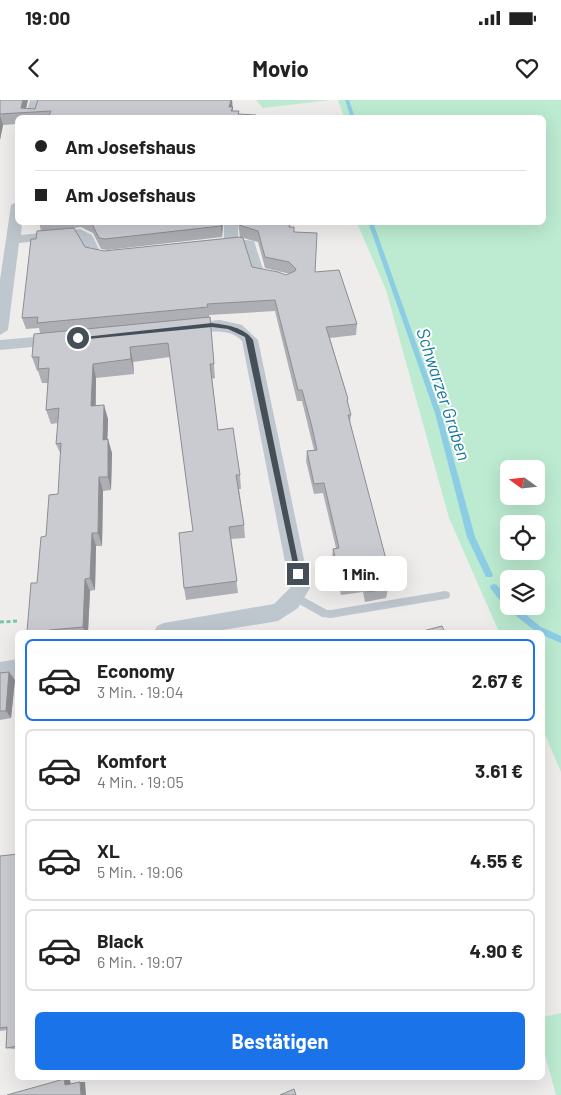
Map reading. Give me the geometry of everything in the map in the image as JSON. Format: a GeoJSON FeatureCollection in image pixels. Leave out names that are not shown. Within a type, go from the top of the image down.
{"type":"FeatureCollection","features":[{"type":"Feature","properties":{"kind":"street"},"geometry":{"type":"LineString","coordinates":[[32,115],[36,100]]}},
{"type":"Feature","properties":{"kind":"street"},"geometry":{"type":"LineString","coordinates":[[0,330],[15,225]]}},
{"type":"Feature","properties":{"kind":"street"},"geometry":{"type":"LineString","coordinates":[[231,225],[231,242]]}},
{"type":"Feature","properties":{"kind":"street"},"geometry":{"type":"LineString","coordinates":[[13,240],[78,232],[85,235],[97,256],[126,254]]}},
{"type":"Feature","properties":{"kind":"street"},"geometry":{"type":"LineString","coordinates":[[193,246],[231,242],[246,243],[251,246],[258,273],[284,278],[287,282]]}},
{"type":"Feature","properties":{"kind":"street"},"geometry":{"type":"LineString","coordinates":[[166,330],[222,325],[242,332],[250,340],[300,588],[288,607],[278,612],[175,630]]}},
{"type":"Feature","properties":{"kind":"street"},"geometry":{"type":"LineString","coordinates":[[0,345],[78,338]]}},
{"type":"Feature","properties":{"kind":"street"},"geometry":{"type":"LineString","coordinates":[[0,671],[15,668]]}},
{"type":"Feature","properties":{"kind":"lane"},"geometry":{"type":"LineString","coordinates":[[296,597],[326,614],[331,614],[444,595]]}},
{"type":"Feature","properties":{"kind":"path"},"geometry":{"type":"LineString","coordinates":[[0,622],[18,621]]}},
{"type":"Feature","properties":{"kind":"green space"},"geometry":{"type":"Polygon","coordinates":[[[256,100],[331,100],[263,108],[256,100]]]}},
{"type":"Feature","properties":{"kind":"green space"},"geometry":{"type":"Polygon","coordinates":[[[338,100],[561,100],[561,772],[545,735],[545,630],[498,630],[449,518],[386,290],[358,225],[546,225],[546,115],[343,115],[338,100]]]}},
{"type":"Feature","properties":{"kind":"green space"},"geometry":{"type":"Polygon","coordinates":[[[561,1013],[561,1095],[556,1095],[545,1055],[545,1017],[561,1013]]]}},
{"type":"Feature","properties":{"kind":"building"},"geometry":{"type":"Polygon","coordinates":[[[0,100],[23,100],[21,108],[35,109],[38,100],[231,100],[229,107],[233,107],[231,111],[239,111],[238,114],[256,115],[49,115],[51,111],[0,114],[0,100]]]}},
{"type":"Feature","properties":{"kind":"building"},"geometry":{"type":"Polygon","coordinates":[[[92,225],[221,225],[105,239],[99,238],[92,225]]]}},
{"type":"Feature","properties":{"kind":"building"},"geometry":{"type":"Polygon","coordinates":[[[239,225],[289,225],[289,227],[294,227],[294,232],[317,233],[315,272],[339,270],[357,324],[326,327],[348,399],[351,415],[348,415],[387,563],[381,564],[388,589],[367,592],[364,582],[342,585],[333,549],[339,548],[324,483],[314,484],[307,451],[317,450],[311,423],[302,390],[298,390],[275,300],[207,304],[208,307],[37,323],[38,317],[22,318],[31,239],[36,239],[37,231],[74,228],[85,247],[104,251],[240,237],[243,238],[252,267],[286,275],[295,271],[296,269],[289,262],[265,257],[258,231],[239,225]]]}},
{"type":"Feature","properties":{"kind":"building"},"geometry":{"type":"Polygon","coordinates":[[[210,317],[214,364],[210,364],[218,430],[233,428],[240,475],[236,475],[244,525],[229,527],[237,581],[184,588],[179,533],[193,531],[168,343],[130,347],[131,359],[93,364],[91,406],[104,405],[103,440],[108,439],[108,477],[99,477],[98,533],[92,533],[90,578],[85,579],[83,627],[27,630],[31,583],[37,583],[41,537],[46,536],[49,495],[58,494],[61,443],[56,444],[59,408],[46,410],[49,368],[38,369],[39,357],[32,357],[34,334],[210,317]]]}},
{"type":"Feature","properties":{"kind":"building"},"geometry":{"type":"Polygon","coordinates":[[[442,626],[444,630],[427,630],[442,626]]]}},
{"type":"Feature","properties":{"kind":"building"},"geometry":{"type":"Polygon","coordinates":[[[9,672],[6,711],[0,711],[0,673],[9,672]]]}},
{"type":"Feature","properties":{"kind":"building"},"geometry":{"type":"Polygon","coordinates":[[[15,854],[15,1046],[6,1048],[7,1027],[0,1028],[0,856],[15,854]]]}},
{"type":"Feature","properties":{"kind":"building"},"geometry":{"type":"Polygon","coordinates":[[[60,1080],[64,1080],[65,1085],[80,1082],[81,1095],[7,1095],[60,1080]]]}},
{"type":"Feature","properties":{"kind":"building"},"geometry":{"type":"Polygon","coordinates":[[[294,1089],[296,1095],[280,1095],[294,1089]]]}},
{"type":"Feature","properties":{"kind":"waterway","name":"Schwarzer Graben"},"geometry":{"type":"LineString","coordinates":[[347,100],[352,115]]}},
{"type":"Feature","properties":{"kind":"waterway","name":"Schwarzer Graben"},"geometry":{"type":"LineString","coordinates":[[371,225],[438,413],[471,537],[489,575]]}},
{"type":"Feature","properties":{"kind":"waterway","name":"Schwarzer Graben"},"geometry":{"type":"LineString","coordinates":[[494,587],[509,606],[540,630]]}},
{"type":"Feature","properties":{"kind":"waterway","name":"Schwarzer Graben"},"geometry":{"type":"LineString","coordinates":[[545,632],[561,640]]}},
{"type":"Feature","properties":{"kind":"route"},"geometry":{"type":"LineString","coordinates":[[78,338],[212,325],[229,327],[247,336],[250,340],[298,574]]}}]}
